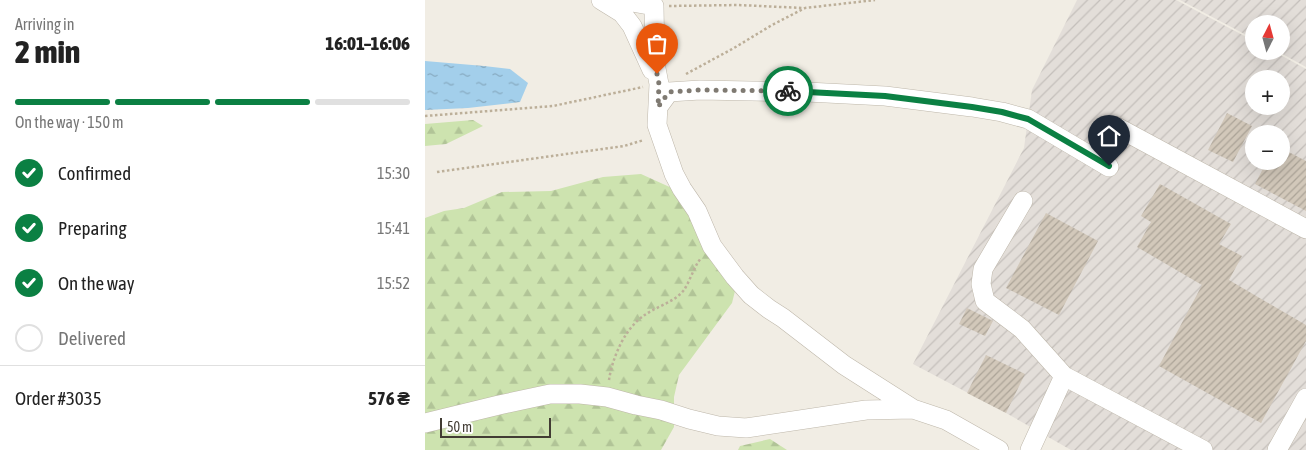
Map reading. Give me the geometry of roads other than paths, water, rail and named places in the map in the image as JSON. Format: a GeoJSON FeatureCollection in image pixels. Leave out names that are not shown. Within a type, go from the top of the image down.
{"type":"FeatureCollection","features":[{"type":"Feature","properties":{"kind":"street"},"geometry":{"type":"LineString","coordinates":[[601,0],[622,13],[632,26],[659,84]]}},
{"type":"Feature","properties":{"kind":"street"},"geometry":{"type":"LineString","coordinates":[[621,0],[654,6],[655,63],[659,84],[657,125],[660,136],[674,174],[697,211],[712,246],[735,277],[751,295],[844,364],[913,409],[947,420],[999,450]]}},
{"type":"Feature","properties":{"kind":"street"},"geometry":{"type":"LineString","coordinates":[[658,107],[669,92],[699,90],[885,96],[972,107],[1028,119],[1109,166]]}},
{"type":"Feature","properties":{"kind":"street"},"geometry":{"type":"LineString","coordinates":[[1115,126],[1306,229]]}},
{"type":"Feature","properties":{"kind":"street"},"geometry":{"type":"LineString","coordinates":[[1023,201],[983,269],[981,284],[985,301],[1022,329],[1065,376],[1203,450]]}},
{"type":"Feature","properties":{"kind":"street"},"geometry":{"type":"LineString","coordinates":[[1030,450],[1065,376]]}},
{"type":"Feature","properties":{"kind":"street"},"geometry":{"type":"LineString","coordinates":[[425,423],[499,404],[550,394],[580,394],[607,397],[718,426],[745,428],[867,410],[913,409]]}},
{"type":"Feature","properties":{"kind":"street"},"geometry":{"type":"LineString","coordinates":[[1277,450],[1306,398]]}},
{"type":"Feature","properties":{"kind":"water"},"geometry":{"type":"Polygon","coordinates":[[[425,61],[510,69],[528,83],[520,102],[468,108],[425,110],[425,61]]]}}]}
